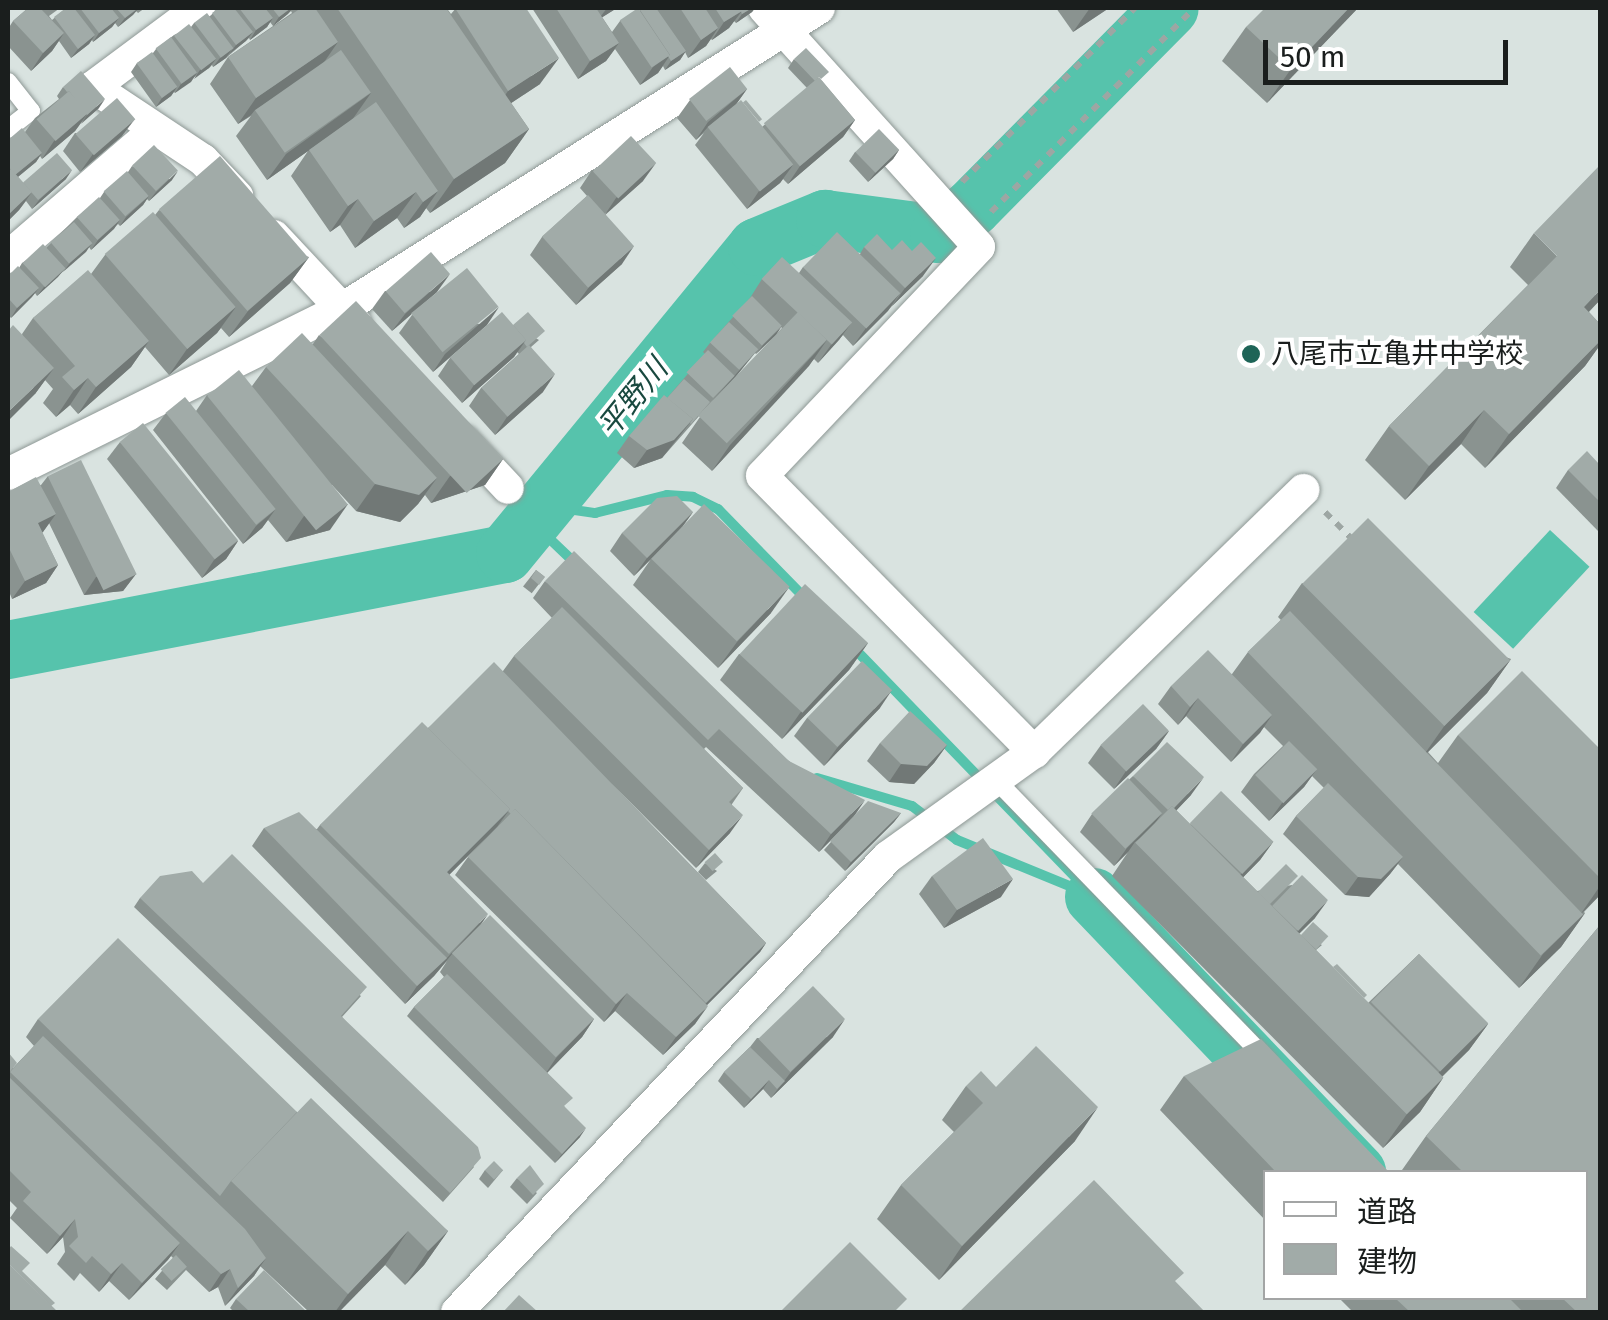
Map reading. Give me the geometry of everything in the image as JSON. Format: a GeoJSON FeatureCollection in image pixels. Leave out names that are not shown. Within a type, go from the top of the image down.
{"type":"FeatureCollection","features":[{"type":"Feature","properties":{"kind":"street"},"geometry":{"type":"LineString","coordinates":[[199,8],[92,88],[203,160],[380,350]]}},
{"type":"Feature","properties":{"kind":"street"},"geometry":{"type":"LineString","coordinates":[[8,474],[342,309],[774,18],[819,8]]}},
{"type":"Feature","properties":{"kind":"street"},"geometry":{"type":"LineString","coordinates":[[774,18],[979,247],[762,476],[1034,752]]}},
{"type":"Feature","properties":{"kind":"street"},"geometry":{"type":"LineString","coordinates":[[8,257],[154,131]]}},
{"type":"Feature","properties":{"kind":"street"},"geometry":{"type":"LineString","coordinates":[[444,419],[508,488]]}},
{"type":"Feature","properties":{"kind":"street"},"geometry":{"type":"LineString","coordinates":[[457,1312],[888,857],[1034,752],[1303,490]]}},
{"type":"Feature","properties":{"kind":"lane"},"geometry":{"type":"LineString","coordinates":[[8,82],[31,111],[8,129]]}},
{"type":"Feature","properties":{"kind":"lane"},"geometry":{"type":"LineString","coordinates":[[994,778],[1284,1077]]}},
{"type":"Feature","properties":{"kind":"path"},"geometry":{"type":"LineString","coordinates":[[936,199],[957,188],[1135,8]]}},
{"type":"Feature","properties":{"kind":"path"},"geometry":{"type":"LineString","coordinates":[[968,235],[1194,8]]}},
{"type":"Feature","properties":{"kind":"path"},"geometry":{"type":"LineString","coordinates":[[1303,490],[1360,546]]}},
{"type":"Feature","properties":{"kind":"shaded area"},"geometry":{"type":"Polygon","coordinates":[[[1550,530],[1589,567],[1513,649],[1474,612],[1550,530]]]}},
{"type":"Feature","properties":{"kind":"building"},"geometry":{"type":"Polygon","coordinates":[[[28,8],[40,8],[64,33],[43,53],[13,21],[28,8]]]}},
{"type":"Feature","properties":{"kind":"building"},"geometry":{"type":"Polygon","coordinates":[[[66,8],[74,8],[95,35],[78,49],[54,17],[66,8]]]}},
{"type":"Feature","properties":{"kind":"building"},"geometry":{"type":"Polygon","coordinates":[[[80,8],[111,8],[119,18],[99,33],[80,8]]]}},
{"type":"Feature","properties":{"kind":"building"},"geometry":{"type":"Polygon","coordinates":[[[116,8],[138,8],[125,18],[116,8]]]}},
{"type":"Feature","properties":{"kind":"building"},"geometry":{"type":"Polygon","coordinates":[[[219,8],[234,8],[253,32],[236,45],[212,13],[219,8]]]}},
{"type":"Feature","properties":{"kind":"building"},"geometry":{"type":"Polygon","coordinates":[[[239,8],[265,8],[273,18],[256,30],[239,8]]]}},
{"type":"Feature","properties":{"kind":"building"},"geometry":{"type":"Polygon","coordinates":[[[272,8],[291,8],[279,17],[272,8]]]}},
{"type":"Feature","properties":{"kind":"building"},"geometry":{"type":"Polygon","coordinates":[[[301,8],[315,8],[338,42],[256,98],[228,57],[301,8]]]}},
{"type":"Feature","properties":{"kind":"building"},"geometry":{"type":"Polygon","coordinates":[[[337,8],[446,8],[529,129],[454,179],[337,8]]]}},
{"type":"Feature","properties":{"kind":"building"},"geometry":{"type":"Polygon","coordinates":[[[455,8],[526,8],[559,58],[508,91],[455,8]]]}},
{"type":"Feature","properties":{"kind":"building"},"geometry":{"type":"Polygon","coordinates":[[[556,8],[596,8],[619,43],[590,61],[556,8]]]}},
{"type":"Feature","properties":{"kind":"building"},"geometry":{"type":"Polygon","coordinates":[[[638,8],[670,55],[652,68],[620,20],[638,8]]]}},
{"type":"Feature","properties":{"kind":"building"},"geometry":{"type":"Polygon","coordinates":[[[656,8],[686,51],[671,61],[640,10],[656,8]]]}},
{"type":"Feature","properties":{"kind":"building"},"geometry":{"type":"Polygon","coordinates":[[[680,8],[705,8],[718,28],[701,40],[680,8]]]}},
{"type":"Feature","properties":{"kind":"building"},"geometry":{"type":"Polygon","coordinates":[[[715,8],[740,8],[742,11],[724,22],[715,8]]]}},
{"type":"Feature","properties":{"kind":"building"},"geometry":{"type":"Polygon","coordinates":[[[1265,8],[1349,8],[1291,69],[1246,27],[1265,8]]]}},
{"type":"Feature","properties":{"kind":"building"},"geometry":{"type":"Polygon","coordinates":[[[207,13],[233,48],[221,58],[194,23],[207,13]]]}},
{"type":"Feature","properties":{"kind":"building"},"geometry":{"type":"Polygon","coordinates":[[[189,24],[216,59],[201,70],[174,36],[189,24]]]}},
{"type":"Feature","properties":{"kind":"building"},"geometry":{"type":"Polygon","coordinates":[[[171,37],[197,73],[181,84],[156,48],[171,37]]]}},
{"type":"Feature","properties":{"kind":"building"},"geometry":{"type":"Polygon","coordinates":[[[806,48],[829,72],[821,79],[815,81],[794,59],[806,48]]]}},
{"type":"Feature","properties":{"kind":"building"},"geometry":{"type":"Polygon","coordinates":[[[341,50],[371,93],[285,153],[255,110],[341,50]]]}},
{"type":"Feature","properties":{"kind":"building"},"geometry":{"type":"Polygon","coordinates":[[[152,52],[177,87],[162,98],[137,63],[152,52]]]}},
{"type":"Feature","properties":{"kind":"building"},"geometry":{"type":"Polygon","coordinates":[[[730,67],[747,89],[706,121],[689,99],[730,67]]]}},
{"type":"Feature","properties":{"kind":"building"},"geometry":{"type":"Polygon","coordinates":[[[81,71],[105,99],[87,115],[63,87],[81,71]]]}},
{"type":"Feature","properties":{"kind":"building"},"geometry":{"type":"Polygon","coordinates":[[[819,77],[855,120],[800,166],[764,123],[819,77]]]}},
{"type":"Feature","properties":{"kind":"building"},"geometry":{"type":"Polygon","coordinates":[[[69,91],[88,113],[56,141],[37,119],[69,91]]]}},
{"type":"Feature","properties":{"kind":"building"},"geometry":{"type":"Polygon","coordinates":[[[117,98],[135,119],[94,155],[75,134],[117,98]]]}},
{"type":"Feature","properties":{"kind":"building"},"geometry":{"type":"Polygon","coordinates":[[[741,100],[793,165],[760,192],[708,127],[741,100]]]}},
{"type":"Feature","properties":{"kind":"building"},"geometry":{"type":"Polygon","coordinates":[[[746,100],[762,119],[759,122],[743,103],[746,100]]]}},
{"type":"Feature","properties":{"kind":"building"},"geometry":{"type":"Polygon","coordinates":[[[376,102],[438,191],[423,202],[416,192],[374,221],[358,199],[348,206],[309,150],[376,102]]]}},
{"type":"Feature","properties":{"kind":"building"},"geometry":{"type":"Polygon","coordinates":[[[22,128],[42,153],[15,175],[8,166],[8,140],[22,128]]]}},
{"type":"Feature","properties":{"kind":"building"},"geometry":{"type":"Polygon","coordinates":[[[879,129],[899,150],[875,173],[855,152],[879,129]]]}},
{"type":"Feature","properties":{"kind":"building"},"geometry":{"type":"Polygon","coordinates":[[[631,136],[656,163],[618,199],[593,171],[631,136]]]}},
{"type":"Feature","properties":{"kind":"building"},"geometry":{"type":"Polygon","coordinates":[[[154,145],[178,171],[156,191],[132,165],[154,145]]]}},
{"type":"Feature","properties":{"kind":"building"},"geometry":{"type":"Polygon","coordinates":[[[57,153],[72,170],[38,200],[23,183],[57,153]]]}},
{"type":"Feature","properties":{"kind":"building"},"geometry":{"type":"Polygon","coordinates":[[[220,156],[309,258],[247,311],[159,209],[220,156]]]}},
{"type":"Feature","properties":{"kind":"building"},"geometry":{"type":"Polygon","coordinates":[[[1600,165],[1600,290],[1584,307],[1600,324],[1600,341],[1509,434],[1484,410],[1429,466],[1389,426],[1557,256],[1534,233],[1600,165]]]}},
{"type":"Feature","properties":{"kind":"building"},"geometry":{"type":"Polygon","coordinates":[[[11,169],[32,192],[8,215],[8,172],[11,169]]]}},
{"type":"Feature","properties":{"kind":"building"},"geometry":{"type":"Polygon","coordinates":[[[127,171],[149,196],[125,216],[104,191],[127,171]]]}},
{"type":"Feature","properties":{"kind":"building"},"geometry":{"type":"Polygon","coordinates":[[[588,195],[634,246],[588,288],[542,236],[588,195]]]}},
{"type":"Feature","properties":{"kind":"building"},"geometry":{"type":"Polygon","coordinates":[[[99,197],[120,220],[97,240],[77,217],[99,197]]]}},
{"type":"Feature","properties":{"kind":"building"},"geometry":{"type":"Polygon","coordinates":[[[153,212],[236,307],[187,349],[105,254],[153,212]]]}},
{"type":"Feature","properties":{"kind":"building"},"geometry":{"type":"Polygon","coordinates":[[[74,222],[92,243],[69,263],[51,242],[74,222]]]}},
{"type":"Feature","properties":{"kind":"building"},"geometry":{"type":"Polygon","coordinates":[[[837,232],[900,293],[866,328],[803,267],[837,232]]]}},
{"type":"Feature","properties":{"kind":"building"},"geometry":{"type":"Polygon","coordinates":[[[877,234],[892,250],[902,240],[912,251],[921,242],[936,258],[905,288],[864,247],[877,234]]]}},
{"type":"Feature","properties":{"kind":"building"},"geometry":{"type":"Polygon","coordinates":[[[43,244],[66,268],[45,287],[23,263],[43,244]]]}},
{"type":"Feature","properties":{"kind":"building"},"geometry":{"type":"Polygon","coordinates":[[[431,252],[450,274],[405,313],[386,291],[431,252]]]}},
{"type":"Feature","properties":{"kind":"building"},"geometry":{"type":"Polygon","coordinates":[[[782,257],[852,322],[832,344],[762,279],[782,257]]]}},
{"type":"Feature","properties":{"kind":"building"},"geometry":{"type":"Polygon","coordinates":[[[18,266],[39,288],[17,308],[8,298],[8,276],[18,266]]]}},
{"type":"Feature","properties":{"kind":"building"},"geometry":{"type":"Polygon","coordinates":[[[467,268],[498,307],[443,352],[411,313],[467,268]]]}},
{"type":"Feature","properties":{"kind":"building"},"geometry":{"type":"Polygon","coordinates":[[[88,270],[149,341],[96,387],[88,378],[74,390],[62,377],[75,366],[33,318],[88,270]]]}},
{"type":"Feature","properties":{"kind":"building"},"geometry":{"type":"Polygon","coordinates":[[[752,296],[782,326],[762,345],[732,316],[752,296]]]}},
{"type":"Feature","properties":{"kind":"building"},"geometry":{"type":"Polygon","coordinates":[[[356,301],[503,459],[467,493],[319,335],[356,301]]]}},
{"type":"Feature","properties":{"kind":"building"},"geometry":{"type":"Polygon","coordinates":[[[502,312],[526,340],[474,385],[450,357],[502,312]]]}},
{"type":"Feature","properties":{"kind":"building"},"geometry":{"type":"Polygon","coordinates":[[[528,312],[545,331],[527,347],[513,325],[528,312]]]}},
{"type":"Feature","properties":{"kind":"building"},"geometry":{"type":"Polygon","coordinates":[[[798,312],[827,340],[727,443],[698,416],[798,312]]]}},
{"type":"Feature","properties":{"kind":"building"},"geometry":{"type":"Polygon","coordinates":[[[729,322],[758,349],[739,370],[710,342],[729,322]]]}},
{"type":"Feature","properties":{"kind":"building"},"geometry":{"type":"Polygon","coordinates":[[[13,325],[54,368],[8,412],[8,331],[13,325]]]}},
{"type":"Feature","properties":{"kind":"building"},"geometry":{"type":"Polygon","coordinates":[[[302,333],[437,478],[419,495],[375,484],[266,367],[302,333]]]}},
{"type":"Feature","properties":{"kind":"building"},"geometry":{"type":"Polygon","coordinates":[[[529,345],[555,374],[508,417],[481,388],[529,345]]]}},
{"type":"Feature","properties":{"kind":"building"},"geometry":{"type":"Polygon","coordinates":[[[708,350],[735,376],[713,398],[686,372],[708,350]]]}},
{"type":"Feature","properties":{"kind":"building"},"geometry":{"type":"Polygon","coordinates":[[[239,370],[348,504],[316,530],[207,396],[239,370]]]}},
{"type":"Feature","properties":{"kind":"building"},"geometry":{"type":"Polygon","coordinates":[[[684,379],[710,402],[691,424],[693,419],[667,398],[684,379]]]}},
{"type":"Feature","properties":{"kind":"building"},"geometry":{"type":"Polygon","coordinates":[[[664,395],[693,419],[674,440],[647,450],[629,436],[664,395]]]}},
{"type":"Feature","properties":{"kind":"building"},"geometry":{"type":"Polygon","coordinates":[[[185,397],[276,509],[256,525],[166,413],[185,397]]]}},
{"type":"Feature","properties":{"kind":"building"},"geometry":{"type":"Polygon","coordinates":[[[143,423],[238,540],[215,559],[120,442],[143,423]]]}},
{"type":"Feature","properties":{"kind":"building"},"geometry":{"type":"Polygon","coordinates":[[[1587,451],[1600,465],[1600,502],[1568,470],[1587,451]]]}},
{"type":"Feature","properties":{"kind":"building"},"geometry":{"type":"Polygon","coordinates":[[[81,460],[137,574],[103,590],[48,476],[81,460]]]}},
{"type":"Feature","properties":{"kind":"building"},"geometry":{"type":"Polygon","coordinates":[[[36,477],[56,514],[38,523],[58,565],[25,581],[8,546],[8,492],[36,477]]]}},
{"type":"Feature","properties":{"kind":"building"},"geometry":{"type":"Polygon","coordinates":[[[677,496],[693,512],[647,558],[622,533],[657,498],[677,496]]]}},
{"type":"Feature","properties":{"kind":"building"},"geometry":{"type":"Polygon","coordinates":[[[704,504],[790,587],[737,641],[651,559],[704,504]]]}},
{"type":"Feature","properties":{"kind":"building"},"geometry":{"type":"Polygon","coordinates":[[[1368,518],[1510,660],[1444,726],[1302,584],[1368,518]]]}},
{"type":"Feature","properties":{"kind":"building"},"geometry":{"type":"Polygon","coordinates":[[[574,551],[789,761],[865,800],[831,834],[719,729],[708,740],[545,581],[574,551]]]}},
{"type":"Feature","properties":{"kind":"building"},"geometry":{"type":"Polygon","coordinates":[[[536,570],[545,577],[539,585],[531,578],[536,570]]]}},
{"type":"Feature","properties":{"kind":"building"},"geometry":{"type":"Polygon","coordinates":[[[805,584],[868,643],[802,713],[740,654],[805,584]]]}},
{"type":"Feature","properties":{"kind":"building"},"geometry":{"type":"Polygon","coordinates":[[[562,607],[743,788],[729,802],[743,815],[709,850],[514,656],[562,607]]]}},
{"type":"Feature","properties":{"kind":"building"},"geometry":{"type":"Polygon","coordinates":[[[1290,611],[1583,915],[1541,956],[1248,652],[1290,611]]]}},
{"type":"Feature","properties":{"kind":"building"},"geometry":{"type":"Polygon","coordinates":[[[1208,650],[1272,715],[1243,744],[1198,698],[1190,707],[1171,686],[1208,650]]]}},
{"type":"Feature","properties":{"kind":"building"},"geometry":{"type":"Polygon","coordinates":[[[862,661],[892,690],[837,747],[807,718],[862,661]]]}},
{"type":"Feature","properties":{"kind":"building"},"geometry":{"type":"Polygon","coordinates":[[[494,662],[766,943],[706,1003],[515,809],[511,814],[428,728],[494,662]]]}},
{"type":"Feature","properties":{"kind":"building"},"geometry":{"type":"Polygon","coordinates":[[[1522,671],[1600,749],[1600,878],[1458,735],[1522,671]]]}},
{"type":"Feature","properties":{"kind":"building"},"geometry":{"type":"Polygon","coordinates":[[[1143,704],[1169,731],[1126,772],[1101,745],[1143,704]]]}},
{"type":"Feature","properties":{"kind":"building"},"geometry":{"type":"Polygon","coordinates":[[[910,711],[947,745],[927,766],[901,764],[880,743],[910,711]]]}},
{"type":"Feature","properties":{"kind":"building"},"geometry":{"type":"Polygon","coordinates":[[[422,722],[510,809],[447,872],[488,914],[449,954],[320,825],[422,722]]]}},
{"type":"Feature","properties":{"kind":"building"},"geometry":{"type":"Polygon","coordinates":[[[1289,741],[1317,769],[1283,803],[1255,775],[1289,741]]]}},
{"type":"Feature","properties":{"kind":"building"},"geometry":{"type":"Polygon","coordinates":[[[1167,742],[1204,777],[1168,810],[1133,776],[1167,742]]]}},
{"type":"Feature","properties":{"kind":"building"},"geometry":{"type":"Polygon","coordinates":[[[1128,778],[1162,813],[1125,849],[1091,813],[1128,778]]]}},
{"type":"Feature","properties":{"kind":"building"},"geometry":{"type":"Polygon","coordinates":[[[1328,783],[1403,857],[1381,879],[1358,877],[1296,816],[1328,783]]]}},
{"type":"Feature","properties":{"kind":"building"},"geometry":{"type":"Polygon","coordinates":[[[1221,791],[1274,842],[1242,874],[1190,823],[1221,791]]]}},
{"type":"Feature","properties":{"kind":"building"},"geometry":{"type":"Polygon","coordinates":[[[868,801],[901,813],[851,862],[830,841],[868,801]]]}},
{"type":"Feature","properties":{"kind":"building"},"geometry":{"type":"Polygon","coordinates":[[[1172,806],[1444,1078],[1407,1114],[1135,843],[1172,806]]]}},
{"type":"Feature","properties":{"kind":"building"},"geometry":{"type":"Polygon","coordinates":[[[515,809],[708,1006],[676,1037],[627,993],[616,1004],[468,857],[515,809]]]}},
{"type":"Feature","properties":{"kind":"building"},"geometry":{"type":"Polygon","coordinates":[[[299,812],[447,958],[417,986],[264,828],[299,812]]]}},
{"type":"Feature","properties":{"kind":"building"},"geometry":{"type":"Polygon","coordinates":[[[983,838],[1013,879],[957,910],[932,876],[983,838]]]}},
{"type":"Feature","properties":{"kind":"building"},"geometry":{"type":"Polygon","coordinates":[[[715,853],[723,862],[713,871],[705,862],[715,853]]]}},
{"type":"Feature","properties":{"kind":"building"},"geometry":{"type":"Polygon","coordinates":[[[232,854],[367,987],[341,1016],[478,1147],[481,1158],[450,1193],[140,898],[160,876],[192,871],[203,883],[232,854]]]}},
{"type":"Feature","properties":{"kind":"building"},"geometry":{"type":"Polygon","coordinates":[[[1286,864],[1298,876],[1270,904],[1258,892],[1286,864]]]}},
{"type":"Feature","properties":{"kind":"building"},"geometry":{"type":"Polygon","coordinates":[[[1302,875],[1328,900],[1298,931],[1272,906],[1302,875]]]}},
{"type":"Feature","properties":{"kind":"building"},"geometry":{"type":"Polygon","coordinates":[[[490,915],[594,1019],[556,1057],[452,953],[490,915]]]}},
{"type":"Feature","properties":{"kind":"building"},"geometry":{"type":"Polygon","coordinates":[[[1313,922],[1328,936],[1316,949],[1301,935],[1313,922]]]}},
{"type":"Feature","properties":{"kind":"building"},"geometry":{"type":"Polygon","coordinates":[[[1600,925],[1600,1312],[1577,1312],[1564,1300],[1588,1300],[1588,1170],[1461,1170],[1426,1136],[1600,925]]]}},
{"type":"Feature","properties":{"kind":"building"},"geometry":{"type":"Polygon","coordinates":[[[118,938],[297,1112],[220,1196],[38,1019],[118,938]]]}},
{"type":"Feature","properties":{"kind":"building"},"geometry":{"type":"Polygon","coordinates":[[[1419,954],[1488,1023],[1440,1071],[1371,1002],[1419,954]]]}},
{"type":"Feature","properties":{"kind":"building"},"geometry":{"type":"Polygon","coordinates":[[[1337,964],[1367,995],[1364,998],[1333,967],[1337,964]]]}},
{"type":"Feature","properties":{"kind":"building"},"geometry":{"type":"Polygon","coordinates":[[[447,974],[573,1098],[564,1106],[586,1128],[562,1154],[414,1007],[447,974]]]}},
{"type":"Feature","properties":{"kind":"building"},"geometry":{"type":"Polygon","coordinates":[[[813,986],[845,1019],[790,1072],[758,1039],[813,986]]]}},
{"type":"Feature","properties":{"kind":"building"},"geometry":{"type":"Polygon","coordinates":[[[43,1036],[245,1229],[266,1258],[238,1288],[230,1269],[221,1274],[10,1072],[43,1036]]]}},
{"type":"Feature","properties":{"kind":"building"},"geometry":{"type":"Polygon","coordinates":[[[1261,1039],[1387,1170],[1274,1170],[1184,1076],[1261,1039]]]}},
{"type":"Feature","properties":{"kind":"building"},"geometry":{"type":"Polygon","coordinates":[[[1036,1046],[1098,1107],[962,1246],[901,1185],[983,1103],[966,1086],[981,1071],[996,1087],[1036,1046]]]}},
{"type":"Feature","properties":{"kind":"building"},"geometry":{"type":"Polygon","coordinates":[[[750,1047],[785,1081],[777,1089],[769,1080],[751,1099],[724,1072],[750,1047]]]}},
{"type":"Feature","properties":{"kind":"building"},"geometry":{"type":"Polygon","coordinates":[[[8,1052],[17,1063],[8,1074],[8,1052]]]}},
{"type":"Feature","properties":{"kind":"building"},"geometry":{"type":"Polygon","coordinates":[[[8,1076],[180,1243],[142,1283],[122,1263],[111,1274],[92,1256],[86,1263],[69,1246],[78,1237],[75,1219],[60,1236],[23,1201],[31,1192],[8,1169],[8,1076]]]}},
{"type":"Feature","properties":{"kind":"building"},"geometry":{"type":"Polygon","coordinates":[[[311,1098],[448,1231],[428,1251],[408,1231],[348,1294],[231,1181],[311,1098]]]}},
{"type":"Feature","properties":{"kind":"building"},"geometry":{"type":"Polygon","coordinates":[[[494,1161],[503,1170],[494,1179],[485,1170],[494,1161]]]}},
{"type":"Feature","properties":{"kind":"building"},"geometry":{"type":"Polygon","coordinates":[[[530,1165],[544,1184],[533,1195],[517,1178],[530,1165]]]}},
{"type":"Feature","properties":{"kind":"building"},"geometry":{"type":"Polygon","coordinates":[[[1094,1180],[1184,1273],[1175,1281],[1205,1312],[959,1312],[1094,1180]]]}},
{"type":"Feature","properties":{"kind":"building"},"geometry":{"type":"Polygon","coordinates":[[[850,1242],[907,1299],[894,1312],[780,1312],[850,1242]]]}},
{"type":"Feature","properties":{"kind":"building"},"geometry":{"type":"Polygon","coordinates":[[[11,1246],[30,1263],[22,1271],[55,1303],[51,1306],[8,1263],[11,1246]]]}},
{"type":"Feature","properties":{"kind":"building"},"geometry":{"type":"Polygon","coordinates":[[[176,1255],[187,1267],[172,1281],[161,1269],[176,1255]]]}},
{"type":"Feature","properties":{"kind":"building"},"geometry":{"type":"Polygon","coordinates":[[[8,1263],[58,1312],[8,1312],[8,1263]]]}},
{"type":"Feature","properties":{"kind":"building"},"geometry":{"type":"Polygon","coordinates":[[[264,1270],[307,1312],[250,1312],[236,1299],[264,1270]]]}},
{"type":"Feature","properties":{"kind":"building"},"geometry":{"type":"Polygon","coordinates":[[[519,1295],[538,1312],[503,1312],[519,1295]]]}},
{"type":"Feature","properties":{"kind":"building"},"geometry":{"type":"Polygon","coordinates":[[[1397,1300],[1511,1300],[1523,1312],[1410,1312],[1397,1300]]]}},
{"type":"Feature","properties":{"kind":"waterway","name":"平野川"},"geometry":{"type":"LineString","coordinates":[[8,650],[505,554],[757,247],[825,219],[939,234],[972,208],[1170,8]]}},
{"type":"Feature","properties":{"kind":"waterway"},"geometry":{"type":"LineString","coordinates":[[547,506],[595,513],[667,495],[693,497],[718,509],[805,598]]}},
{"type":"Feature","properties":{"kind":"waterway"},"geometry":{"type":"LineString","coordinates":[[532,522],[578,566]]}},
{"type":"Feature","properties":{"kind":"waterway"},"geometry":{"type":"LineString","coordinates":[[852,646],[1094,897]]}},
{"type":"Feature","properties":{"kind":"waterway"},"geometry":{"type":"LineString","coordinates":[[817,778],[912,806],[957,840],[1084,892]]}},
{"type":"Feature","properties":{"kind":"waterway"},"geometry":{"type":"LineString","coordinates":[[1094,897],[1355,1170]]}},
{"type":"Feature","properties":{"kind":"place","name":"八尾市立亀井中学校"},"geometry":{"type":"Point","coordinates":[1251,354]}}]}
